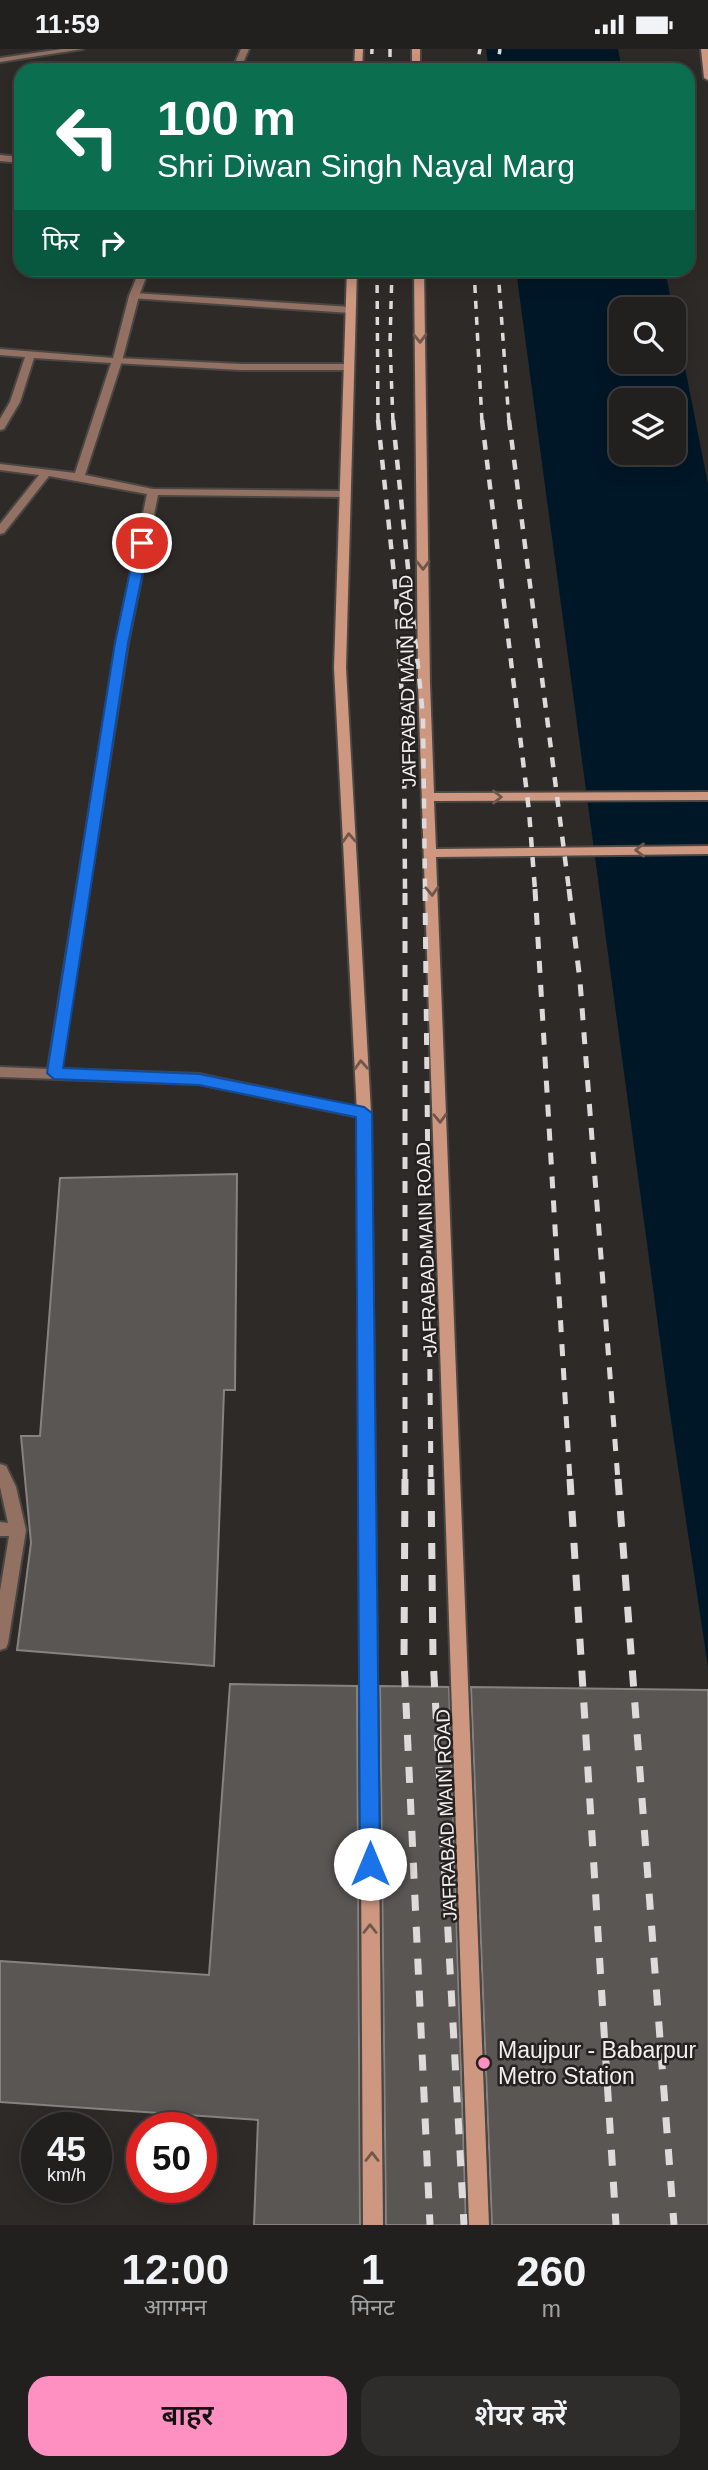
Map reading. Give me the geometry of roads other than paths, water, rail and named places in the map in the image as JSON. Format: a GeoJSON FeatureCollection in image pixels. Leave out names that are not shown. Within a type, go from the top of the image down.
{"type":"FeatureCollection","features":[{"type":"Feature","properties":{"kind":"main road"},"geometry":{"type":"LineString","coordinates":[[705,49],[708,75]]}},
{"type":"Feature","properties":{"kind":"main road"},"geometry":{"type":"LineString","coordinates":[[352,277],[340,668],[364,1113],[373,2225]]}},
{"type":"Feature","properties":{"kind":"main road","name":"JAFRABAD MAIN ROAD"},"geometry":{"type":"LineString","coordinates":[[419,277],[424,683],[479,2225]]}},
{"type":"Feature","properties":{"kind":"main road"},"geometry":{"type":"LineString","coordinates":[[429,797],[708,796]]}},
{"type":"Feature","properties":{"kind":"main road"},"geometry":{"type":"LineString","coordinates":[[431,853],[708,850]]}},
{"type":"Feature","properties":{"kind":"street"},"geometry":{"type":"LineString","coordinates":[[0,60],[79,49]]}},
{"type":"Feature","properties":{"kind":"street"},"geometry":{"type":"LineString","coordinates":[[79,477],[142,277]]}},
{"type":"Feature","properties":{"kind":"street"},"geometry":{"type":"LineString","coordinates":[[134,296],[351,310]]}},
{"type":"Feature","properties":{"kind":"street"},"geometry":{"type":"LineString","coordinates":[[0,352],[242,367],[349,367]]}},
{"type":"Feature","properties":{"kind":"street"},"geometry":{"type":"LineString","coordinates":[[0,426],[15,402],[30,355]]}},
{"type":"Feature","properties":{"kind":"street"},"geometry":{"type":"LineString","coordinates":[[0,467],[79,477],[153,492],[345,494]]}},
{"type":"Feature","properties":{"kind":"street"},"geometry":{"type":"LineString","coordinates":[[0,531],[47,472]]}},
{"type":"Feature","properties":{"kind":"street"},"geometry":{"type":"LineString","coordinates":[[54,1073],[122,643],[153,492]]}},
{"type":"Feature","properties":{"kind":"street"},"geometry":{"type":"LineString","coordinates":[[0,1072],[199,1079],[364,1113]]}},
{"type":"Feature","properties":{"kind":"street"},"geometry":{"type":"LineString","coordinates":[[0,1470],[8,1487],[18,1530],[0,1643]]}},
{"type":"Feature","properties":{"kind":"street"},"geometry":{"type":"LineString","coordinates":[[0,1529],[18,1530]]}},
{"type":"Feature","properties":{"kind":"water"},"geometry":{"type":"Polygon","coordinates":[[[486,49],[618,49],[621,63],[488,63],[486,49]]]}},
{"type":"Feature","properties":{"kind":"water"},"geometry":{"type":"Polygon","coordinates":[[[517,277],[666,277],[670,297],[609,297],[609,374],[686,373],[708,484],[708,1667],[669,1407],[517,277]]]}},
{"type":"Feature","properties":{"kind":"railway"},"geometry":{"type":"LineString","coordinates":[[371,63],[372,49]]}},
{"type":"Feature","properties":{"kind":"railway"},"geometry":{"type":"LineString","coordinates":[[390,49],[390,63]]}},
{"type":"Feature","properties":{"kind":"railway"},"geometry":{"type":"LineString","coordinates":[[477,63],[480,49]]}},
{"type":"Feature","properties":{"kind":"railway"},"geometry":{"type":"LineString","coordinates":[[498,63],[500,49]]}},
{"type":"Feature","properties":{"kind":"railway"},"geometry":{"type":"LineString","coordinates":[[377,277],[378,422]]}},
{"type":"Feature","properties":{"kind":"railway"},"geometry":{"type":"LineString","coordinates":[[392,277],[390,343],[393,422]]}},
{"type":"Feature","properties":{"kind":"railway"},"geometry":{"type":"LineString","coordinates":[[474,277],[482,422]]}},
{"type":"Feature","properties":{"kind":"railway"},"geometry":{"type":"LineString","coordinates":[[499,277],[509,422]]}},
{"type":"Feature","properties":{"kind":"railway"},"geometry":{"type":"LineString","coordinates":[[378,420],[396,594],[404,733],[405,890]]}},
{"type":"Feature","properties":{"kind":"railway"},"geometry":{"type":"LineString","coordinates":[[393,420],[423,716],[425,890]]}},
{"type":"Feature","properties":{"kind":"railway"},"geometry":{"type":"LineString","coordinates":[[482,420],[529,811],[535,890]]}},
{"type":"Feature","properties":{"kind":"railway"},"geometry":{"type":"LineString","coordinates":[[509,420],[569,890]]}},
{"type":"Feature","properties":{"kind":"railway"},"geometry":{"type":"LineString","coordinates":[[425,889],[431,1481]]}},
{"type":"Feature","properties":{"kind":"railway"},"geometry":{"type":"LineString","coordinates":[[535,889],[570,1481]]}},
{"type":"Feature","properties":{"kind":"railway"},"geometry":{"type":"LineString","coordinates":[[569,889],[580,981],[618,1481]]}},
{"type":"Feature","properties":{"kind":"railway"},"geometry":{"type":"LineString","coordinates":[[405,890],[405,1479]]}},
{"type":"Feature","properties":{"kind":"railway"},"geometry":{"type":"LineString","coordinates":[[405,1479],[404,1661],[430,2225]]}},
{"type":"Feature","properties":{"kind":"railway"},"geometry":{"type":"LineString","coordinates":[[431,1479],[433,1658],[464,2225]]}},
{"type":"Feature","properties":{"kind":"railway"},"geometry":{"type":"LineString","coordinates":[[570,1479],[616,2225]]}},
{"type":"Feature","properties":{"kind":"railway"},"geometry":{"type":"LineString","coordinates":[[618,1479],[674,2225]]}},
{"type":"Feature","properties":{"kind":"place","name":"Maujpur - Babarpur Metro Station"},"geometry":{"type":"Point","coordinates":[484,2063]}}]}
